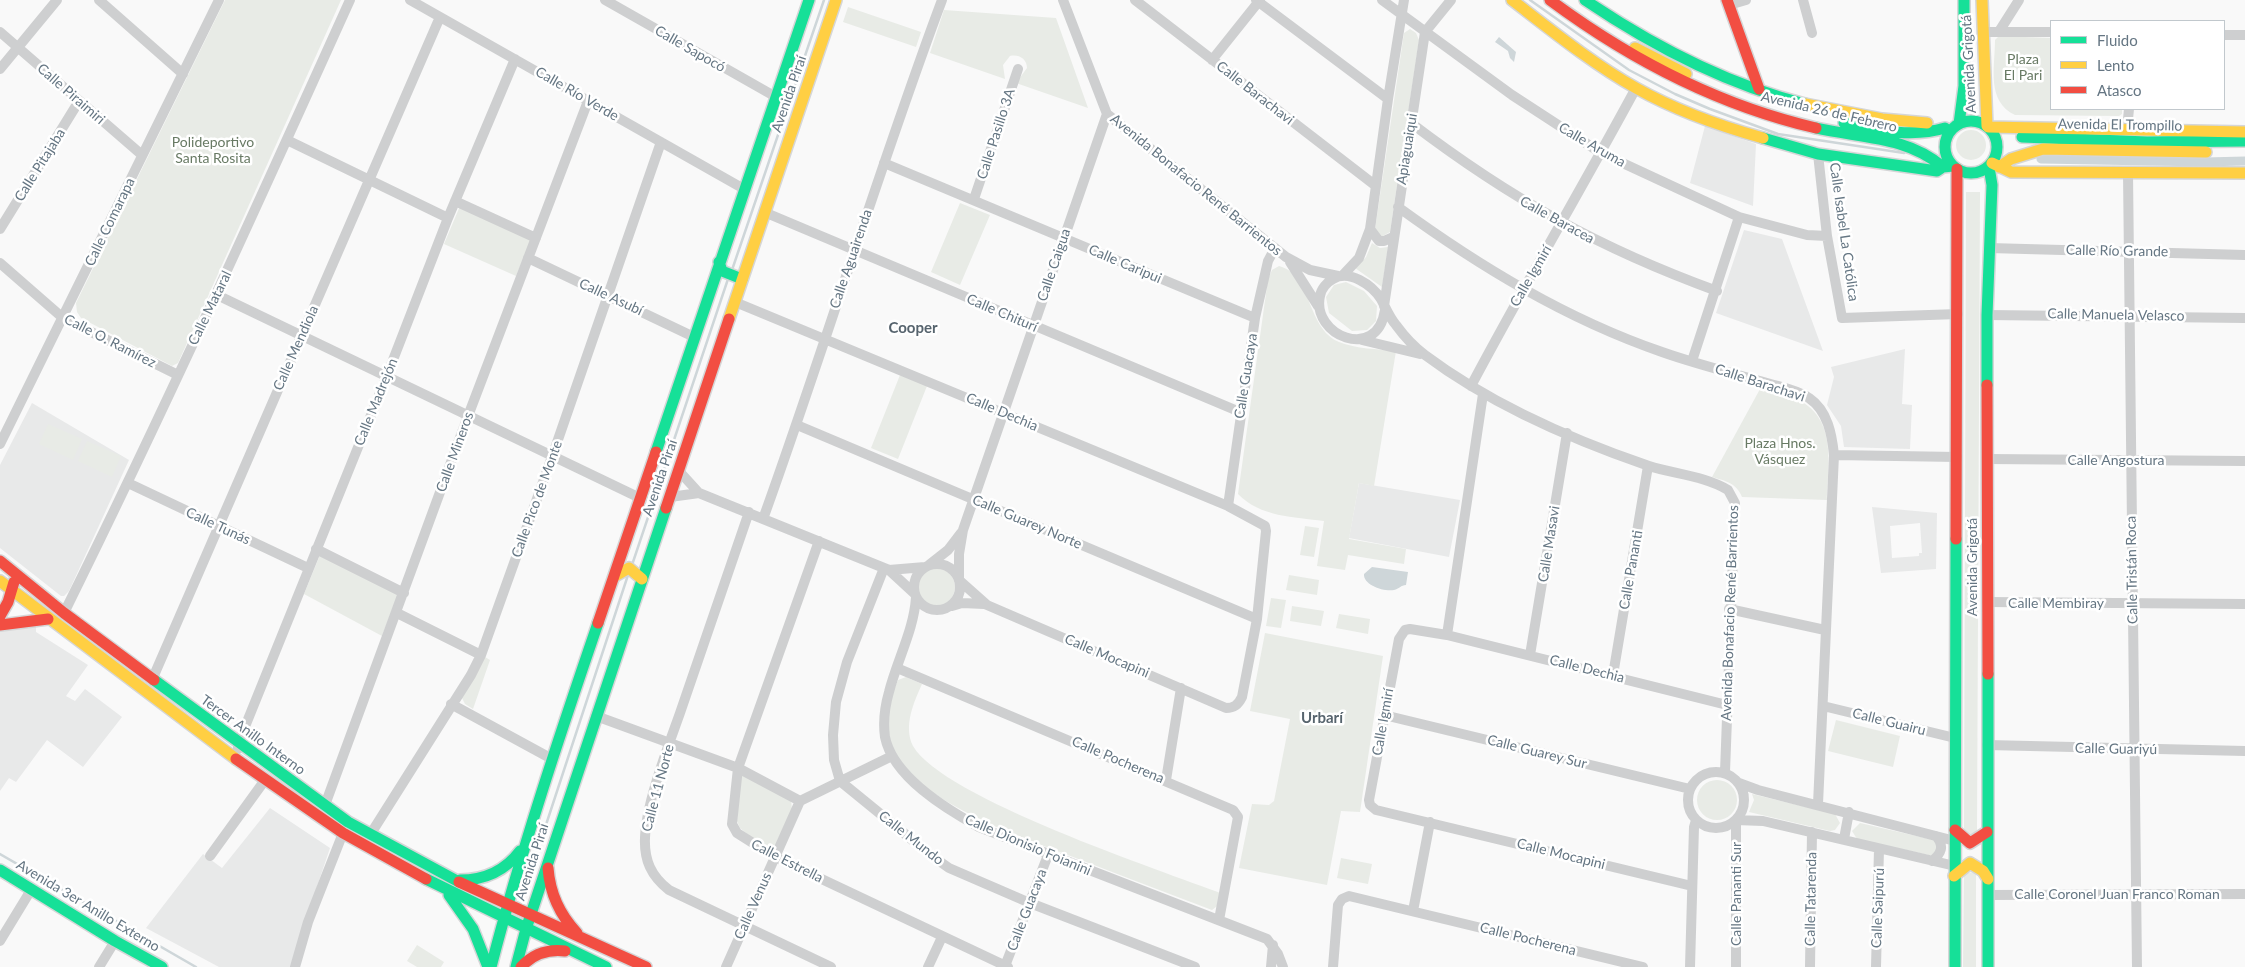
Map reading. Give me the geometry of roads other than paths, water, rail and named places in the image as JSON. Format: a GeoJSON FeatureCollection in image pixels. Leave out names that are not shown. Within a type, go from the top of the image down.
{"type":"FeatureCollection","features":[{"type":"Feature","properties":{"kind":"main road","name":"Avenida Piraí"},"geometry":{"type":"LineString","coordinates":[[516,967],[526,929],[642,569],[670,497],[735,302],[735,277],[764,212],[836,0]]}},
{"type":"Feature","properties":{"kind":"main road"},"geometry":{"type":"LineString","coordinates":[[1512,0],[1556,34],[1636,88],[1698,116],[1741,132],[1818,154],[1937,171],[1951,167],[1973,174],[1993,166],[2011,172],[2245,173]]}},
{"type":"Feature","properties":{"kind":"main road","name":"Avenida 26 de Febrero"},"geometry":{"type":"LineString","coordinates":[[1550,0],[1622,52],[1695,89],[1798,124],[1913,148],[1933,156],[1951,167]]}},
{"type":"Feature","properties":{"kind":"main road","name":"Avenida 26 de Febrero"},"geometry":{"type":"LineString","coordinates":[[1567,0],[1625,43],[1695,79],[1753,100],[1800,114],[1892,131],[1933,133],[1952,127]]}},
{"type":"Feature","properties":{"kind":"main road","name":"Avenida 26 de Febrero"},"geometry":{"type":"LineString","coordinates":[[1585,0],[1636,35],[1678,57],[1708,71],[1759,90],[1795,101],[1860,116],[1952,127]]}},
{"type":"Feature","properties":{"kind":"main road","name":"Avenida Grigotá"},"geometry":{"type":"LineString","coordinates":[[1952,127],[1964,86],[1964,0]]}},
{"type":"Feature","properties":{"kind":"main road"},"geometry":{"type":"LineString","coordinates":[[1978,0],[1979,29],[1982,36]]}},
{"type":"Feature","properties":{"kind":"main road","name":"Avenida Grigotá"},"geometry":{"type":"LineString","coordinates":[[1982,0],[1982,36],[1990,129]]}},
{"type":"Feature","properties":{"kind":"main road","name":"Avenida Piraí"},"geometry":{"type":"LineString","coordinates":[[490,967],[524,845],[624,556],[640,498],[807,1]]}},
{"type":"Feature","properties":{"kind":"main road"},"geometry":{"type":"LineString","coordinates":[[1728,2],[1759,90]]}},
{"type":"Feature","properties":{"kind":"main road"},"geometry":{"type":"LineString","coordinates":[[1951,167],[1945,150],[1952,127],[1974,121],[1990,129],[1998,149],[1993,166]]}},
{"type":"Feature","properties":{"kind":"main road","name":"Avenida El Trompillo"},"geometry":{"type":"LineString","coordinates":[[1990,129],[2211,130],[2244,141]]}},
{"type":"Feature","properties":{"kind":"main road","name":"Avenida El Trompillo"},"geometry":{"type":"LineString","coordinates":[[1990,129],[2147,142],[2244,141]]}},
{"type":"Feature","properties":{"kind":"main road","name":"Avenida El Trompillo"},"geometry":{"type":"LineString","coordinates":[[1993,166],[2043,149],[2147,153],[2244,141]]}},
{"type":"Feature","properties":{"kind":"main road","name":"Avenida Grigotá"},"geometry":{"type":"LineString","coordinates":[[1988,967],[1987,315],[1993,166]]}},
{"type":"Feature","properties":{"kind":"main road","name":"Avenida Grigotá"},"geometry":{"type":"LineString","coordinates":[[1951,167],[1958,314],[1955,967]]}},
{"type":"Feature","properties":{"kind":"main road"},"geometry":{"type":"LineString","coordinates":[[719,262],[720,267],[735,277]]}},
{"type":"Feature","properties":{"kind":"main road"},"geometry":{"type":"LineString","coordinates":[[624,556],[632,565],[642,569]]}},
{"type":"Feature","properties":{"kind":"main road","name":"Tercer Anillo Interno"},"geometry":{"type":"LineString","coordinates":[[0,561],[9,573],[238,744],[348,822],[452,879],[646,967]]}},
{"type":"Feature","properties":{"kind":"main road"},"geometry":{"type":"LineString","coordinates":[[617,574],[629,568],[642,569]]}},
{"type":"Feature","properties":{"kind":"main road"},"geometry":{"type":"LineString","coordinates":[[0,616],[12,590],[9,573]]}},
{"type":"Feature","properties":{"kind":"main road","name":"Tercer Anillo Interno"},"geometry":{"type":"LineString","coordinates":[[0,581],[210,741],[317,816],[445,890],[606,967]]}},
{"type":"Feature","properties":{"kind":"main road"},"geometry":{"type":"LineString","coordinates":[[0,625],[19,621],[48,619]]}},
{"type":"Feature","properties":{"kind":"main road"},"geometry":{"type":"LineString","coordinates":[[317,816],[321,810],[348,822]]}},
{"type":"Feature","properties":{"kind":"main road"},"geometry":{"type":"LineString","coordinates":[[1955,836],[1970,843],[1987,832]]}},
{"type":"Feature","properties":{"kind":"main road"},"geometry":{"type":"LineString","coordinates":[[1955,836],[1966,853],[1988,879]]}},
{"type":"Feature","properties":{"kind":"main road"},"geometry":{"type":"LineString","coordinates":[[1954,871],[1976,840]]}},
{"type":"Feature","properties":{"kind":"main road"},"geometry":{"type":"LineString","coordinates":[[452,879],[468,881],[486,878],[501,870],[514,859],[524,845]]}},
{"type":"Feature","properties":{"kind":"main road"},"geometry":{"type":"LineString","coordinates":[[548,861],[548,876],[555,903],[570,928],[581,938]]}},
{"type":"Feature","properties":{"kind":"main road"},"geometry":{"type":"LineString","coordinates":[[1954,871],[1970,863],[1977,866]]}},
{"type":"Feature","properties":{"kind":"main road","name":"Avenida 3er Anillo Externo"},"geometry":{"type":"LineString","coordinates":[[0,870],[114,941],[162,967]]}},
{"type":"Feature","properties":{"kind":"main road"},"geometry":{"type":"LineString","coordinates":[[445,890],[473,929],[490,967]]}},
{"type":"Feature","properties":{"kind":"main road"},"geometry":{"type":"LineString","coordinates":[[521,967],[535,956],[547,951],[561,950],[574,952]]}},
{"type":"Feature","properties":{"kind":"street"},"geometry":{"type":"LineString","coordinates":[[0,69],[57,0]]}},
{"type":"Feature","properties":{"kind":"street"},"geometry":{"type":"LineString","coordinates":[[98,0],[184,74]]}},
{"type":"Feature","properties":{"kind":"street","name":"Calle Comarapa"},"geometry":{"type":"LineString","coordinates":[[0,444],[219,0]]}},
{"type":"Feature","properties":{"kind":"street","name":"Calle Mataral"},"geometry":{"type":"LineString","coordinates":[[64,613],[217,295],[350,0]]}},
{"type":"Feature","properties":{"kind":"street","name":"Calle Río Verde"},"geometry":{"type":"LineString","coordinates":[[410,0],[744,189]]}},
{"type":"Feature","properties":{"kind":"street","name":"Calle Sapocó"},"geometry":{"type":"LineString","coordinates":[[605,0],[776,97]]}},
{"type":"Feature","properties":{"kind":"street","name":"Calle Aguairenda"},"geometry":{"type":"LineString","coordinates":[[763,518],[797,426],[853,251],[942,0]]}},
{"type":"Feature","properties":{"kind":"street","name":"Calle Barachavi"},"geometry":{"type":"LineString","coordinates":[[1135,0],[1376,186]]}},
{"type":"Feature","properties":{"kind":"street","name":"Calle Aruma"},"geometry":{"type":"LineString","coordinates":[[1382,0],[1512,95],[1601,153],[1739,217],[1807,235],[1828,236]]}},
{"type":"Feature","properties":{"kind":"street","name":"Apiaguaiqui"},"geometry":{"type":"LineString","coordinates":[[1340,276],[1359,258],[1370,230],[1404,0]]}},
{"type":"Feature","properties":{"kind":"street"},"geometry":{"type":"LineString","coordinates":[[1425,32],[1451,0]]}},
{"type":"Feature","properties":{"kind":"street"},"geometry":{"type":"LineString","coordinates":[[1728,2],[1746,0]]}},
{"type":"Feature","properties":{"kind":"street"},"geometry":{"type":"LineString","coordinates":[[1803,0],[1812,33]]}},
{"type":"Feature","properties":{"kind":"street"},"geometry":{"type":"LineString","coordinates":[[2000,30],[2019,0]]}},
{"type":"Feature","properties":{"kind":"street","name":"Avenida Bonafacio René Barrientos"},"geometry":{"type":"LineString","coordinates":[[1064,1],[1107,114],[1286,257],[1310,270],[1340,276]]}},
{"type":"Feature","properties":{"kind":"street"},"geometry":{"type":"LineString","coordinates":[[1212,60],[1258,1],[1388,99]]}},
{"type":"Feature","properties":{"kind":"street","name":"Calle Mendiola"},"geometry":{"type":"LineString","coordinates":[[152,680],[440,17]]}},
{"type":"Feature","properties":{"kind":"street"},"geometry":{"type":"LineString","coordinates":[[1982,36],[2000,30],[2050,32]]}},
{"type":"Feature","properties":{"kind":"street","name":"Calle Piraimiri"},"geometry":{"type":"LineString","coordinates":[[0,32],[142,155]]}},
{"type":"Feature","properties":{"kind":"street","name":"Apiaguaiqui"},"geometry":{"type":"LineString","coordinates":[[1385,309],[1393,237],[1425,32]]}},
{"type":"Feature","properties":{"kind":"street"},"geometry":{"type":"LineString","coordinates":[[2225,35],[2245,35]]}},
{"type":"Feature","properties":{"kind":"street","name":"Calle Madrejón"},"geometry":{"type":"LineString","coordinates":[[238,744],[386,378],[448,218],[515,59]]}},
{"type":"Feature","properties":{"kind":"street","name":"Calle Pasillo 3A"},"geometry":{"type":"LineString","coordinates":[[974,199],[1018,68]]}},
{"type":"Feature","properties":{"kind":"street","name":"Calle Igmirí"},"geometry":{"type":"LineString","coordinates":[[1471,386],[1522,290],[1562,224],[1636,88]]}},
{"type":"Feature","properties":{"kind":"street","name":"Calle Pitajaba"},"geometry":{"type":"LineString","coordinates":[[0,229],[79,101]]}},
{"type":"Feature","properties":{"kind":"street","name":"Calle Mineros"},"geometry":{"type":"LineString","coordinates":[[325,806],[468,416],[588,101]]}},
{"type":"Feature","properties":{"kind":"street"},"geometry":{"type":"LineString","coordinates":[[2122,129],[2128,119],[2129,110]]}},
{"type":"Feature","properties":{"kind":"street","name":"Calle Caigua"},"geometry":{"type":"LineString","coordinates":[[959,579],[959,554],[963,530],[1032,326],[1107,114]]}},
{"type":"Feature","properties":{"kind":"street","name":"Calle Baracea"},"geometry":{"type":"LineString","coordinates":[[1411,123],[1466,165],[1562,224],[1646,264],[1717,291]]}},
{"type":"Feature","properties":{"kind":"street"},"geometry":{"type":"LineString","coordinates":[[287,140],[448,218]]}},
{"type":"Feature","properties":{"kind":"street","name":"Calle Pico de Monte"},"geometry":{"type":"LineString","coordinates":[[370,835],[471,675],[481,655],[552,457],[660,142]]}},
{"type":"Feature","properties":{"kind":"street","name":"Calle Isabel La Católica"},"geometry":{"type":"LineString","coordinates":[[1818,154],[1828,236],[1842,318],[1958,314]]}},
{"type":"Feature","properties":{"kind":"street","name":"Calle Caripui"},"geometry":{"type":"LineString","coordinates":[[884,163],[1255,318]]}},
{"type":"Feature","properties":{"kind":"street","name":"Calle Tristán Roca"},"geometry":{"type":"LineString","coordinates":[[2128,173],[2137,967]]}},
{"type":"Feature","properties":{"kind":"street"},"geometry":{"type":"LineString","coordinates":[[455,201],[536,238]]}},
{"type":"Feature","properties":{"kind":"street","name":"Calle Barachavi"},"geometry":{"type":"LineString","coordinates":[[1398,207],[1453,247],[1522,290],[1612,332],[1662,352],[1810,398],[1824,415],[1832,432],[1834,455],[1818,804]]}},
{"type":"Feature","properties":{"kind":"street","name":"Calle Chiturí"},"geometry":{"type":"LineString","coordinates":[[764,212],[1240,412]]}},
{"type":"Feature","properties":{"kind":"street"},"geometry":{"type":"LineString","coordinates":[[1692,361],[1717,291],[1739,217]]}},
{"type":"Feature","properties":{"kind":"street"},"geometry":{"type":"LineString","coordinates":[[1370,230],[1379,241],[1389,240],[1393,237]]}},
{"type":"Feature","properties":{"kind":"street","name":"Calle Guacaya"},"geometry":{"type":"LineString","coordinates":[[1228,506],[1255,318],[1268,261],[1275,248]]}},
{"type":"Feature","properties":{"kind":"street","name":"Calle Río Grande"},"geometry":{"type":"LineString","coordinates":[[1989,248],[2245,254]]}},
{"type":"Feature","properties":{"kind":"street","name":"Avenida Bonafacio René Barrientos"},"geometry":{"type":"LineString","coordinates":[[1286,257],[1311,293],[1320,312]]}},
{"type":"Feature","properties":{"kind":"street","name":"Calle Asubí"},"geometry":{"type":"LineString","coordinates":[[528,258],[694,337]]}},
{"type":"Feature","properties":{"kind":"street","name":"Calle O. Ramírez"},"geometry":{"type":"LineString","coordinates":[[0,263],[63,318],[178,375]]}},
{"type":"Feature","properties":{"kind":"street"},"geometry":{"type":"LineString","coordinates":[[1340,276],[1351,276],[1369,287],[1381,300],[1385,309],[1380,327],[1373,335],[1362,340],[1340,335],[1329,327],[1320,312],[1320,296],[1324,287],[1340,276]]}},
{"type":"Feature","properties":{"kind":"street"},"geometry":{"type":"LineString","coordinates":[[217,295],[302,335],[386,378],[640,498]]}},
{"type":"Feature","properties":{"kind":"street","name":"Calle Dechia"},"geometry":{"type":"LineString","coordinates":[[735,302],[1228,506],[1266,529],[1257,619]]}},
{"type":"Feature","properties":{"kind":"street","name":"Avenida Bonafacio René Barrientos"},"geometry":{"type":"LineString","coordinates":[[1385,309],[1396,326],[1424,354],[1483,394],[1567,434],[1648,466],[1724,487],[1732,496],[1735,503],[1724,772]]}},
{"type":"Feature","properties":{"kind":"street","name":"Calle Manuela Velasco"},"geometry":{"type":"LineString","coordinates":[[1987,315],[2130,315],[2245,318]]}},
{"type":"Feature","properties":{"kind":"street","name":"Avenida Bonafacio René Barrientos"},"geometry":{"type":"LineString","coordinates":[[1362,340],[1424,354]]}},
{"type":"Feature","properties":{"kind":"street"},"geometry":{"type":"LineString","coordinates":[[1447,634],[1483,394]]}},
{"type":"Feature","properties":{"kind":"street","name":"Calle Guarey Norte"},"geometry":{"type":"LineString","coordinates":[[797,426],[1257,619]]}},
{"type":"Feature","properties":{"kind":"street","name":"Calle Masavi"},"geometry":{"type":"LineString","coordinates":[[1530,655],[1567,434]]}},
{"type":"Feature","properties":{"kind":"street"},"geometry":{"type":"LineString","coordinates":[[1834,455],[1957,458]]}},
{"type":"Feature","properties":{"kind":"street","name":"Calle Angostura"},"geometry":{"type":"LineString","coordinates":[[1987,459],[2245,461]]}},
{"type":"Feature","properties":{"kind":"street","name":"Calle Pananti"},"geometry":{"type":"LineString","coordinates":[[1613,675],[1648,466]]}},
{"type":"Feature","properties":{"kind":"street"},"geometry":{"type":"LineString","coordinates":[[679,471],[699,493],[886,569],[916,596],[925,607],[938,611],[950,607],[960,596],[959,579],[950,567],[936,564],[886,569]]}},
{"type":"Feature","properties":{"kind":"street","name":"Calle Tunás"},"geometry":{"type":"LineString","coordinates":[[128,483],[308,568]]}},
{"type":"Feature","properties":{"kind":"street"},"geometry":{"type":"LineString","coordinates":[[670,497],[699,493]]}},
{"type":"Feature","properties":{"kind":"street","name":"Calle 11 Norte"},"geometry":{"type":"LineString","coordinates":[[749,512],[670,742],[647,819],[645,852],[649,868],[656,880],[669,890],[831,967]]}},
{"type":"Feature","properties":{"kind":"street","name":"Calle Caigua"},"geometry":{"type":"LineString","coordinates":[[927,566],[948,550],[963,530]]}},
{"type":"Feature","properties":{"kind":"street","name":"Calle Estrella"},"geometry":{"type":"LineString","coordinates":[[819,541],[738,768],[732,824],[737,833],[775,857],[1007,966]]}},
{"type":"Feature","properties":{"kind":"street"},"geometry":{"type":"LineString","coordinates":[[316,549],[404,593]]}},
{"type":"Feature","properties":{"kind":"street"},"geometry":{"type":"LineString","coordinates":[[916,596],[916,578],[927,566]]}},
{"type":"Feature","properties":{"kind":"street"},"geometry":{"type":"LineString","coordinates":[[840,781],[834,760],[833,735],[836,702],[847,662],[886,569]]}},
{"type":"Feature","properties":{"kind":"street","name":"Calle Mocapini"},"geometry":{"type":"LineString","coordinates":[[959,579],[987,605]]}},
{"type":"Feature","properties":{"kind":"street","name":"Calle Dionisio Foianini"},"geometry":{"type":"LineString","coordinates":[[916,596],[910,630],[889,692],[884,715],[885,737],[892,756],[920,788],[954,814],[979,827],[1260,936],[1273,945]]}},
{"type":"Feature","properties":{"kind":"street","name":"Calle Membiray"},"geometry":{"type":"LineString","coordinates":[[1987,602],[2245,604]]}},
{"type":"Feature","properties":{"kind":"street","name":"Calle Mocapini"},"geometry":{"type":"LineString","coordinates":[[950,607],[962,603],[987,605],[1226,708],[1236,706],[1242,697],[1257,619]]}},
{"type":"Feature","properties":{"kind":"street"},"geometry":{"type":"LineString","coordinates":[[1730,609],[1825,630]]}},
{"type":"Feature","properties":{"kind":"street","name":"Calle Dionisio Foianini"},"geometry":{"type":"LineString","coordinates":[[910,630],[921,616],[938,611]]}},
{"type":"Feature","properties":{"kind":"street"},"geometry":{"type":"LineString","coordinates":[[397,613],[481,655]]}},
{"type":"Feature","properties":{"kind":"street","name":"Calle Igmirí"},"geometry":{"type":"LineString","coordinates":[[1430,822],[1376,810],[1370,805],[1369,800],[1401,634],[1410,629],[1447,634]]}},
{"type":"Feature","properties":{"kind":"street","name":"Calle Dechia"},"geometry":{"type":"LineString","coordinates":[[1447,634],[1727,704]]}},
{"type":"Feature","properties":{"kind":"street","name":"Calle Pocherena"},"geometry":{"type":"LineString","coordinates":[[897,668],[1166,780],[1236,813],[1238,817],[1219,920]]}},
{"type":"Feature","properties":{"kind":"street"},"geometry":{"type":"LineString","coordinates":[[1166,780],[1181,688]]}},
{"type":"Feature","properties":{"kind":"street"},"geometry":{"type":"LineString","coordinates":[[451,704],[552,760]]}},
{"type":"Feature","properties":{"kind":"street","name":"Calle Guairu"},"geometry":{"type":"LineString","coordinates":[[1823,706],[1955,738]]}},
{"type":"Feature","properties":{"kind":"street","name":"Calle Guarey Sur"},"geometry":{"type":"LineString","coordinates":[[1384,715],[1690,789]]}},
{"type":"Feature","properties":{"kind":"street"},"geometry":{"type":"LineString","coordinates":[[596,716],[738,768],[800,801],[892,756]]}},
{"type":"Feature","properties":{"kind":"street"},"geometry":{"type":"LineString","coordinates":[[210,741],[224,747],[238,744],[240,757],[248,768]]}},
{"type":"Feature","properties":{"kind":"street","name":"Calle Guariyú"},"geometry":{"type":"LineString","coordinates":[[1987,745],[2136,750],[2245,751]]}},
{"type":"Feature","properties":{"kind":"street"},"geometry":{"type":"LineString","coordinates":[[1954,871],[1932,861],[1763,821],[1736,820],[1722,827],[1713,828],[1696,820],[1688,806],[1690,789],[1700,776],[1716,771],[1724,772],[1739,783],[1758,790],[1936,836],[1955,836]]}},
{"type":"Feature","properties":{"kind":"street"},"geometry":{"type":"LineString","coordinates":[[210,856],[265,780]]}},
{"type":"Feature","properties":{"kind":"street","name":"Calle Mundo"},"geometry":{"type":"LineString","coordinates":[[840,781],[932,856],[950,868],[1030,903],[1195,967]]}},
{"type":"Feature","properties":{"kind":"street"},"geometry":{"type":"LineString","coordinates":[[1736,820],[1742,810],[1744,801],[1739,783]]}},
{"type":"Feature","properties":{"kind":"street","name":"Calle Venus"},"geometry":{"type":"LineString","coordinates":[[726,967],[800,801]]}},
{"type":"Feature","properties":{"kind":"street"},"geometry":{"type":"LineString","coordinates":[[1844,839],[1849,812]]}},
{"type":"Feature","properties":{"kind":"street"},"geometry":{"type":"LineString","coordinates":[[1690,967],[1694,827],[1696,820]]}},
{"type":"Feature","properties":{"kind":"street","name":"Calle Pananti Sur"},"geometry":{"type":"LineString","coordinates":[[1736,820],[1736,967]]}},
{"type":"Feature","properties":{"kind":"street"},"geometry":{"type":"LineString","coordinates":[[1333,967],[1338,905],[1342,899],[1349,896],[1413,911],[1430,822]]}},
{"type":"Feature","properties":{"kind":"street","name":"Calle Mocapini"},"geometry":{"type":"LineString","coordinates":[[1430,822],[1692,886]]}},
{"type":"Feature","properties":{"kind":"street","name":"Calle Tatarenda"},"geometry":{"type":"LineString","coordinates":[[1810,967],[1812,832]]}},
{"type":"Feature","properties":{"kind":"street"},"geometry":{"type":"LineString","coordinates":[[295,967],[308,922],[344,833]]}},
{"type":"Feature","properties":{"kind":"street"},"geometry":{"type":"LineString","coordinates":[[1932,861],[1941,850],[1940,840],[1936,836]]}},
{"type":"Feature","properties":{"kind":"street","name":"Calle Saipurú"},"geometry":{"type":"LineString","coordinates":[[1876,967],[1879,849]]}},
{"type":"Feature","properties":{"kind":"street","name":"Calle Guacaya"},"geometry":{"type":"LineString","coordinates":[[1007,966],[1048,855]]}},
{"type":"Feature","properties":{"kind":"street"},"geometry":{"type":"LineString","coordinates":[[0,941],[31,890]]}},
{"type":"Feature","properties":{"kind":"street","name":"Calle Coronel Juan Franco Roman"},"geometry":{"type":"LineString","coordinates":[[1988,895],[2245,894]]}},
{"type":"Feature","properties":{"kind":"street","name":"Calle Pocherena"},"geometry":{"type":"LineString","coordinates":[[1413,911],[1643,967]]}},
{"type":"Feature","properties":{"kind":"street"},"geometry":{"type":"LineString","coordinates":[[928,967],[942,937]]}},
{"type":"Feature","properties":{"kind":"street"},"geometry":{"type":"LineString","coordinates":[[99,967],[114,941]]}},
{"type":"Feature","properties":{"kind":"street"},"geometry":{"type":"LineString","coordinates":[[1271,967],[1273,945]]}},
{"type":"Feature","properties":{"kind":"street"},"geometry":{"type":"LineString","coordinates":[[1273,945],[1283,967]]}},
{"type":"Feature","properties":{"kind":"waterway"},"geometry":{"type":"LineString","coordinates":[[732,270],[824,0]]}},
{"type":"Feature","properties":{"kind":"waterway"},"geometry":{"type":"LineString","coordinates":[[1530,0],[1629,70],[1675,94],[1710,109],[1778,134],[1904,153]]}},
{"type":"Feature","properties":{"kind":"waterway"},"geometry":{"type":"LineString","coordinates":[[2041,159],[2245,161]]}},
{"type":"Feature","properties":{"kind":"waterway"},"geometry":{"type":"LineString","coordinates":[[632,565],[728,279]]}},
{"type":"Feature","properties":{"kind":"waterway"},"geometry":{"type":"LineString","coordinates":[[541,840],[628,575]]}},
{"type":"Feature","properties":{"kind":"waterway"},"geometry":{"type":"LineString","coordinates":[[0,854],[196,967]]}},
{"type":"Feature","properties":{"kind":"district","name":"Cooper"},"geometry":{"type":"Point","coordinates":[913,328]}},
{"type":"Feature","properties":{"kind":"district","name":"Urbarí"},"geometry":{"type":"Point","coordinates":[1322,718]}},
{"type":"Feature","properties":{"kind":"park label","name":"Plaza El Pari"},"geometry":{"type":"Point","coordinates":[2023,68]}},
{"type":"Feature","properties":{"kind":"park label","name":"Polideportivo Santa Rosita"},"geometry":{"type":"Point","coordinates":[213,150]}},
{"type":"Feature","properties":{"kind":"park label","name":"Plaza Hnos. Vásquez"},"geometry":{"type":"Point","coordinates":[1780,452]}}]}
